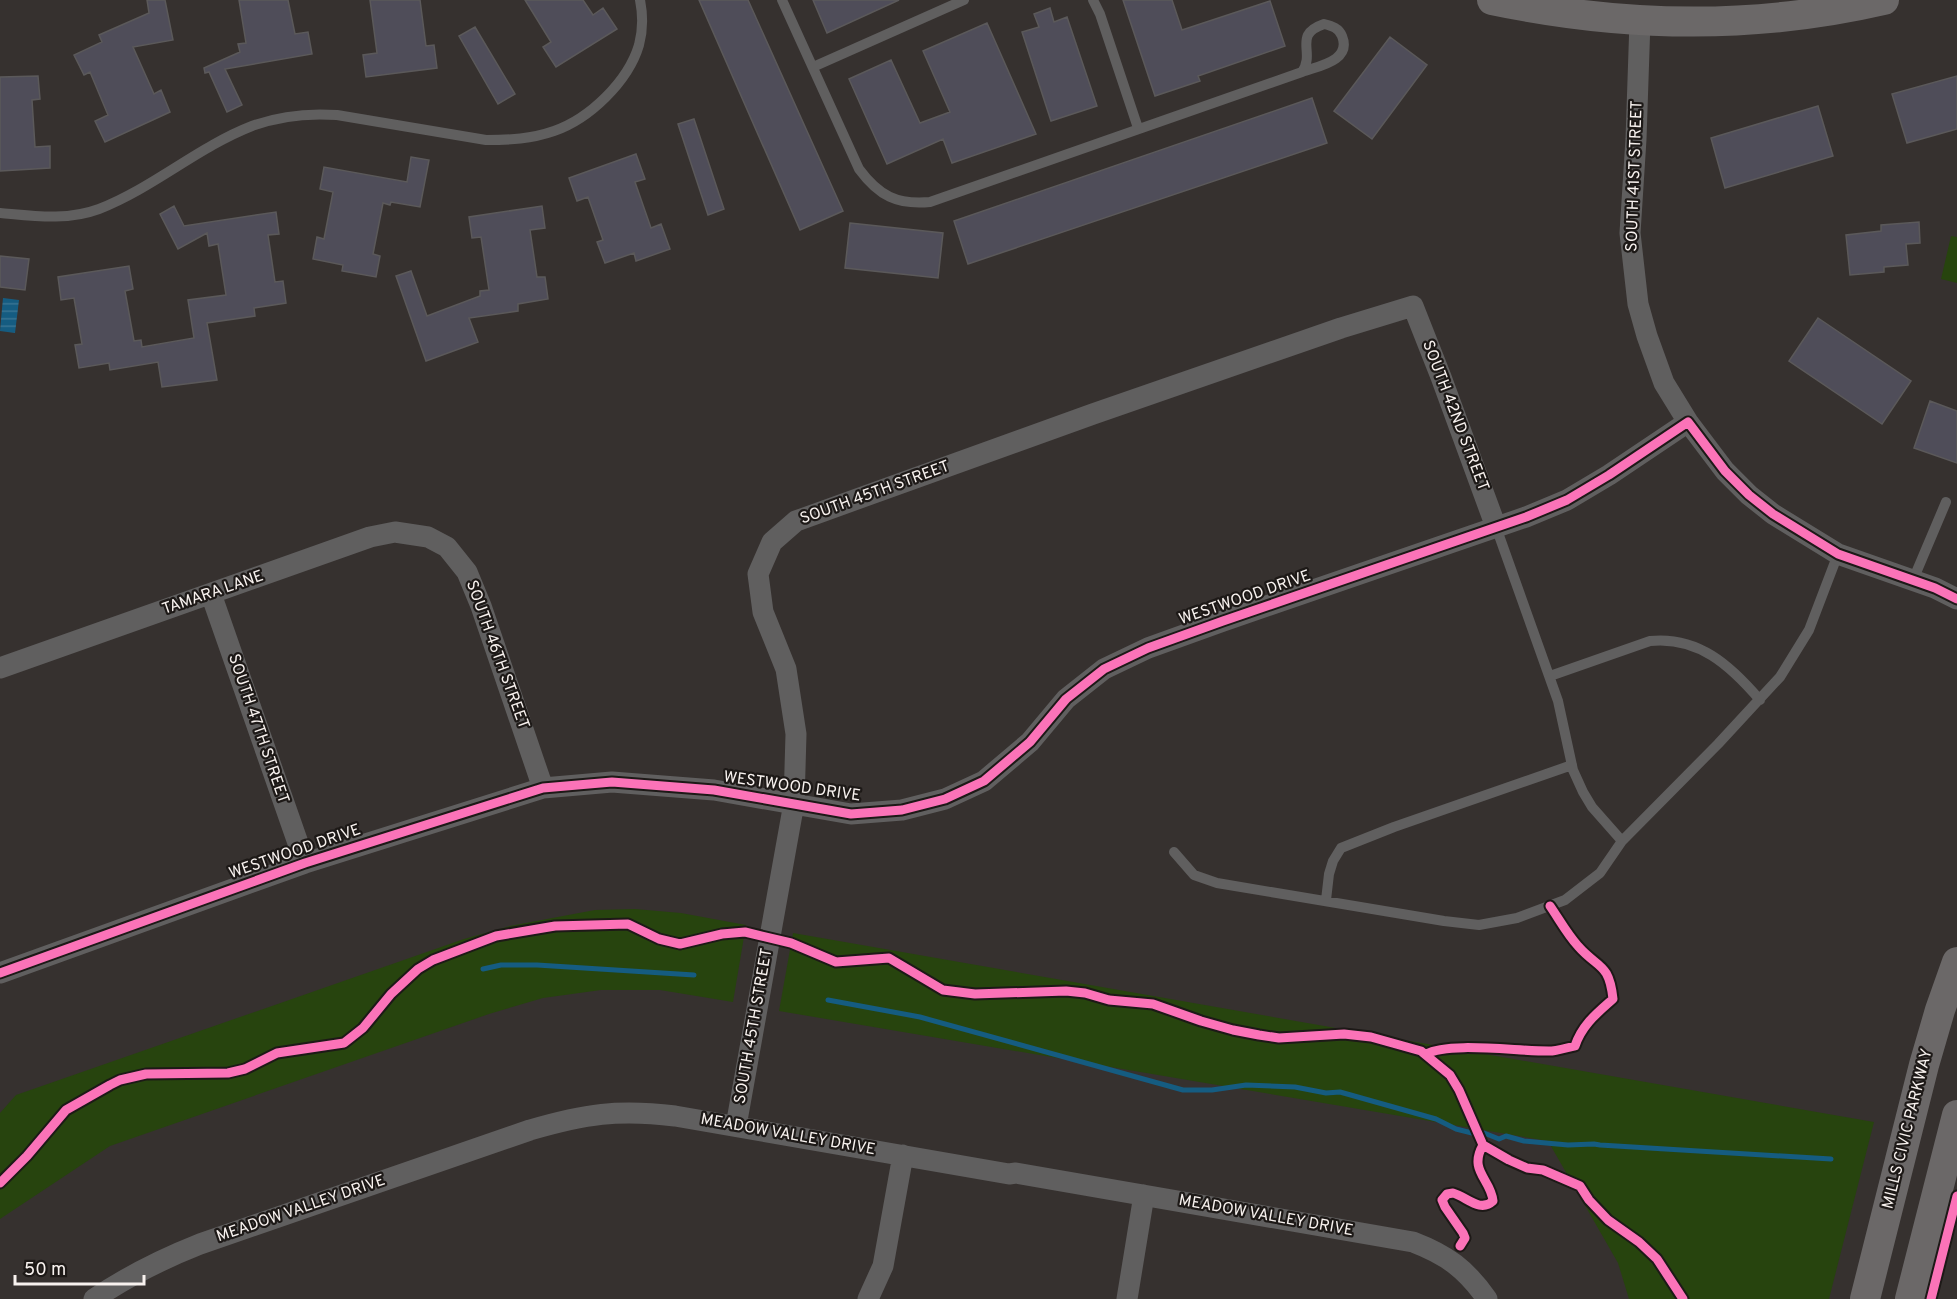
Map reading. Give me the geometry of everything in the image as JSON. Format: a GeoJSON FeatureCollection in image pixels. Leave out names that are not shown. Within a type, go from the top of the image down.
{"type":"FeatureCollection","features":[{"type":"Feature","properties":{"kind":"main road"},"geometry":{"type":"LineString","coordinates":[[1492,0],[1532,8],[1640,21],[1711,22],[1770,18],[1884,0]]}},
{"type":"Feature","properties":{"kind":"main road","name":"MILLS CIVIC PARKWAY"},"geometry":{"type":"LineString","coordinates":[[1865,1299],[1924,1065],[1957,962]]}},
{"type":"Feature","properties":{"kind":"main road"},"geometry":{"type":"LineString","coordinates":[[1910,1299],[1957,1115]]}},
{"type":"Feature","properties":{"kind":"street","name":"SOUTH 41ST STREET"},"geometry":{"type":"LineString","coordinates":[[1640,21],[1630,233],[1638,304],[1664,383],[1688,422],[1725,471],[1749,495],[1773,514],[1838,554],[1913,580],[1957,599]]}},
{"type":"Feature","properties":{"kind":"street","name":"SOUTH 42ND STREET"},"geometry":{"type":"LineString","coordinates":[[1413,306],[1442,377],[1496,527]]}},
{"type":"Feature","properties":{"kind":"street","name":"SOUTH 45TH STREET"},"geometry":{"type":"LineString","coordinates":[[736,1126],[794,803],[796,734],[786,669],[763,612],[758,574],[772,542],[796,521],[1093,414],[1341,328],[1413,306]]}},
{"type":"Feature","properties":{"kind":"street","name":"WESTWOOD DRIVE"},"geometry":{"type":"LineString","coordinates":[[0,973],[305,863],[543,788],[612,782],[714,790],[850,814],[902,810],[945,799],[984,781],[1030,742],[1066,699],[1104,669],[1148,648],[1526,517],[1567,500],[1688,422]]}},
{"type":"Feature","properties":{"kind":"street","name":"TAMARA LANE"},"geometry":{"type":"LineString","coordinates":[[0,668],[370,537],[395,532],[428,537]]}},
{"type":"Feature","properties":{"kind":"street","name":"SOUTH 46TH STREET"},"geometry":{"type":"LineString","coordinates":[[428,537],[447,547],[467,572],[481,606],[543,788]]}},
{"type":"Feature","properties":{"kind":"street","name":"SOUTH 47TH STREET"},"geometry":{"type":"LineString","coordinates":[[211,594],[305,863]]}},
{"type":"Feature","properties":{"kind":"street","name":"MEADOW VALLEY DRIVE"},"geometry":{"type":"LineString","coordinates":[[94,1299],[123,1280],[161,1260],[200,1244],[530,1130],[573,1117],[609,1112],[643,1112],[736,1126],[1413,1242],[1435,1251],[1456,1264],[1473,1280],[1487,1299]]}},
{"type":"Feature","properties":{"kind":"street"},"geometry":{"type":"LineString","coordinates":[[868,1299],[883,1266],[903,1155]]}},
{"type":"Feature","properties":{"kind":"street"},"geometry":{"type":"LineString","coordinates":[[1127,1299],[1144,1195]]}},
{"type":"Feature","properties":{"kind":"lane"},"geometry":{"type":"LineString","coordinates":[[0,213],[60,217],[99,209],[135,192],[229,137],[252,127],[293,116],[338,115],[486,140],[529,138],[556,131],[582,116],[620,81],[638,47],[642,14],[640,0]]}},
{"type":"Feature","properties":{"kind":"lane"},"geometry":{"type":"LineString","coordinates":[[782,0],[859,169],[869,183],[882,194],[896,200],[913,203],[930,202],[1138,129],[1302,72],[1336,60],[1342,52],[1344,43],[1341,33],[1333,26],[1323,24],[1313,27],[1307,34],[1305,42],[1308,57],[1302,72]]}},
{"type":"Feature","properties":{"kind":"lane"},"geometry":{"type":"LineString","coordinates":[[813,67],[964,0]]}},
{"type":"Feature","properties":{"kind":"lane"},"geometry":{"type":"LineString","coordinates":[[1093,0],[1100,14],[1138,129]]}},
{"type":"Feature","properties":{"kind":"lane"},"geometry":{"type":"LineString","coordinates":[[1913,580],[1946,502]]}},
{"type":"Feature","properties":{"kind":"lane"},"geometry":{"type":"LineString","coordinates":[[1496,527],[1550,676],[1564,722],[1572,765],[1582,792],[1622,841]]}},
{"type":"Feature","properties":{"kind":"lane"},"geometry":{"type":"LineString","coordinates":[[1174,852],[1194,875],[1217,883],[1444,921],[1479,925],[1517,918],[1565,900],[1600,873],[1622,841],[1780,677],[1809,630],[1838,554]]}},
{"type":"Feature","properties":{"kind":"lane"},"geometry":{"type":"LineString","coordinates":[[1550,676],[1650,641],[1666,640],[1682,642],[1718,658],[1760,700]]}},
{"type":"Feature","properties":{"kind":"lane"},"geometry":{"type":"LineString","coordinates":[[1326,900],[1329,874],[1333,861],[1341,848],[1405,823],[1572,765]]}},
{"type":"Feature","properties":{"kind":"green space"},"geometry":{"type":"Polygon","coordinates":[[[1951,236],[1957,237],[1957,283],[1941,279],[1951,236]]]}},
{"type":"Feature","properties":{"kind":"green space"},"geometry":{"type":"Polygon","coordinates":[[[635,909],[681,913],[746,925],[733,1002],[660,990],[601,990],[543,998],[489,1014],[110,1146],[0,1219],[0,1113],[16,1095],[464,939],[510,926],[595,910],[635,909]]]}},
{"type":"Feature","properties":{"kind":"green space"},"geometry":{"type":"Polygon","coordinates":[[[793,933],[1874,1122],[1829,1299],[1629,1299],[1618,1263],[1548,1141],[779,1011],[793,933]]]}},
{"type":"Feature","properties":{"kind":"water"},"geometry":{"type":"Polygon","coordinates":[[[3,298],[19,300],[15,333],[0,331],[3,298]]]}},
{"type":"Feature","properties":{"kind":"building"},"geometry":{"type":"Polygon","coordinates":[[[147,0],[165,0],[173,40],[133,47],[154,94],[161,90],[170,112],[105,142],[95,121],[108,115],[90,72],[84,75],[74,55],[102,42],[99,35],[149,13],[147,0]]]}},
{"type":"Feature","properties":{"kind":"building"},"geometry":{"type":"Polygon","coordinates":[[[239,0],[288,0],[295,34],[308,32],[312,54],[225,69],[242,105],[227,112],[209,72],[205,73],[204,68],[240,52],[238,44],[246,43],[239,0]]]}},
{"type":"Feature","properties":{"kind":"building"},"geometry":{"type":"Polygon","coordinates":[[[370,0],[420,0],[426,46],[434,45],[437,68],[366,77],[363,55],[377,53],[370,0]]]}},
{"type":"Feature","properties":{"kind":"building"},"geometry":{"type":"Polygon","coordinates":[[[525,0],[583,0],[593,15],[603,8],[617,29],[556,67],[543,47],[551,42],[525,0]]]}},
{"type":"Feature","properties":{"kind":"building"},"geometry":{"type":"Polygon","coordinates":[[[699,0],[748,0],[843,211],[800,230],[699,0]]]}},
{"type":"Feature","properties":{"kind":"building"},"geometry":{"type":"Polygon","coordinates":[[[813,0],[899,0],[827,33],[813,0]]]}},
{"type":"Feature","properties":{"kind":"building"},"geometry":{"type":"Polygon","coordinates":[[[1123,0],[1172,0],[1182,30],[1270,1],[1285,46],[1198,76],[1200,81],[1155,96],[1123,0]]]}},
{"type":"Feature","properties":{"kind":"building"},"geometry":{"type":"Polygon","coordinates":[[[1050,8],[1054,22],[1067,17],[1097,106],[1051,121],[1022,32],[1039,27],[1034,14],[1050,8]]]}},
{"type":"Feature","properties":{"kind":"building"},"geometry":{"type":"Polygon","coordinates":[[[987,23],[1036,134],[952,163],[943,139],[887,164],[849,79],[891,60],[920,123],[950,112],[923,51],[987,23]]]}},
{"type":"Feature","properties":{"kind":"building"},"geometry":{"type":"Polygon","coordinates":[[[475,27],[515,94],[498,104],[459,36],[475,27]]]}},
{"type":"Feature","properties":{"kind":"building"},"geometry":{"type":"Polygon","coordinates":[[[1390,37],[1427,65],[1372,139],[1334,111],[1390,37]]]}},
{"type":"Feature","properties":{"kind":"building"},"geometry":{"type":"Polygon","coordinates":[[[38,76],[40,99],[32,100],[35,147],[50,146],[50,168],[0,171],[0,77],[38,76]]]}},
{"type":"Feature","properties":{"kind":"building"},"geometry":{"type":"Polygon","coordinates":[[[1957,76],[1957,129],[1907,143],[1892,94],[1957,76]]]}},
{"type":"Feature","properties":{"kind":"building"},"geometry":{"type":"Polygon","coordinates":[[[1312,98],[1327,143],[968,264],[954,221],[1312,98]]]}},
{"type":"Feature","properties":{"kind":"building"},"geometry":{"type":"Polygon","coordinates":[[[1818,106],[1833,156],[1725,188],[1711,138],[1818,106]]]}},
{"type":"Feature","properties":{"kind":"building"},"geometry":{"type":"Polygon","coordinates":[[[694,119],[724,209],[708,215],[678,124],[694,119]]]}},
{"type":"Feature","properties":{"kind":"building"},"geometry":{"type":"Polygon","coordinates":[[[636,154],[645,179],[635,182],[651,228],[661,224],[670,249],[636,261],[634,253],[605,263],[597,242],[603,240],[588,197],[577,201],[569,178],[636,154]]]}},
{"type":"Feature","properties":{"kind":"building"},"geometry":{"type":"Polygon","coordinates":[[[411,157],[429,160],[420,207],[391,202],[390,205],[383,203],[373,254],[380,256],[376,277],[342,271],[343,265],[313,259],[317,237],[324,239],[333,192],[320,189],[324,167],[407,182],[411,157]]]}},
{"type":"Feature","properties":{"kind":"building"},"geometry":{"type":"Polygon","coordinates":[[[174,206],[184,226],[276,212],[279,234],[268,235],[275,282],[283,281],[286,303],[254,308],[255,316],[207,323],[217,380],[162,387],[158,362],[110,370],[109,363],[79,368],[75,345],[82,344],[74,298],[61,300],[58,277],[129,266],[133,289],[125,291],[134,341],[141,340],[142,347],[194,338],[188,300],[226,295],[218,244],[209,246],[207,233],[178,249],[160,214],[174,206]]]}},
{"type":"Feature","properties":{"kind":"building"},"geometry":{"type":"Polygon","coordinates":[[[542,206],[545,228],[530,230],[537,277],[545,277],[548,299],[518,304],[518,311],[469,318],[478,342],[426,361],[396,276],[411,271],[427,316],[480,296],[480,291],[489,290],[481,237],[472,238],[469,217],[542,206]]]}},
{"type":"Feature","properties":{"kind":"building"},"geometry":{"type":"Polygon","coordinates":[[[1919,222],[1920,243],[1906,244],[1908,265],[1884,267],[1884,272],[1850,275],[1846,235],[1881,231],[1881,225],[1919,222]]]}},
{"type":"Feature","properties":{"kind":"building"},"geometry":{"type":"Polygon","coordinates":[[[850,223],[943,233],[938,278],[845,268],[850,223]]]}},
{"type":"Feature","properties":{"kind":"building"},"geometry":{"type":"Polygon","coordinates":[[[0,256],[29,259],[25,290],[0,287],[0,256]]]}},
{"type":"Feature","properties":{"kind":"building"},"geometry":{"type":"Polygon","coordinates":[[[1818,318],[1911,381],[1882,424],[1789,361],[1818,318]]]}},
{"type":"Feature","properties":{"kind":"building"},"geometry":{"type":"Polygon","coordinates":[[[1930,401],[1957,411],[1957,463],[1914,448],[1930,401]]]}},
{"type":"Feature","properties":{"kind":"waterway"},"geometry":{"type":"LineString","coordinates":[[483,969],[501,965],[537,965],[694,975]]}},
{"type":"Feature","properties":{"kind":"waterway"},"geometry":{"type":"LineString","coordinates":[[828,1000],[920,1017],[1183,1090],[1212,1090],[1246,1085],[1295,1087],[1326,1093],[1340,1092],[1436,1119],[1456,1129],[1476,1134]]}},
{"type":"Feature","properties":{"kind":"waterway"},"geometry":{"type":"LineString","coordinates":[[1484,1133],[1499,1139],[1506,1136],[1524,1141],[1568,1145],[1594,1144],[1831,1159]]}},
{"type":"Feature","properties":{"kind":"cycle path"},"geometry":{"type":"LineString","coordinates":[[0,973],[305,863],[543,788],[612,782],[714,790],[851,814],[902,810],[945,799],[984,781],[1030,742],[1066,699],[1104,669],[1148,648],[1526,517],[1567,500],[1688,422],[1725,471],[1749,495],[1773,514],[1838,554],[1935,588],[1957,599]]}},
{"type":"Feature","properties":{"kind":"cycle path"},"geometry":{"type":"LineString","coordinates":[[1426,1054],[1451,1048],[1552,1051],[1575,1046],[1586,1026],[1613,999],[1611,987],[1605,972],[1574,941],[1550,906]]}},
{"type":"Feature","properties":{"kind":"cycle path"},"geometry":{"type":"LineString","coordinates":[[0,1183],[27,1156],[66,1110],[120,1080],[146,1074],[228,1073],[245,1069],[277,1053],[344,1043],[363,1028],[391,994],[418,969],[433,960],[496,936],[555,926],[628,924],[659,939],[680,944],[722,934],[745,932],[791,943],[836,962],[889,958],[943,990],[975,994],[1066,991],[1085,993],[1109,1000],[1153,1004],[1201,1021],[1259,1035],[1279,1038],[1344,1034],[1371,1037],[1421,1051],[1450,1075],[1483,1145],[1527,1168],[1543,1170],[1580,1186],[1589,1200],[1608,1220],[1639,1242],[1657,1259],[1683,1299]]}},
{"type":"Feature","properties":{"kind":"cycle path"},"geometry":{"type":"LineString","coordinates":[[1460,1246],[1465,1238],[1442,1200],[1447,1194],[1453,1193],[1478,1205],[1493,1201],[1479,1168],[1479,1154],[1483,1145]]}},
{"type":"Feature","properties":{"kind":"cycle path"},"geometry":{"type":"LineString","coordinates":[[1931,1299],[1957,1196]]}}]}
